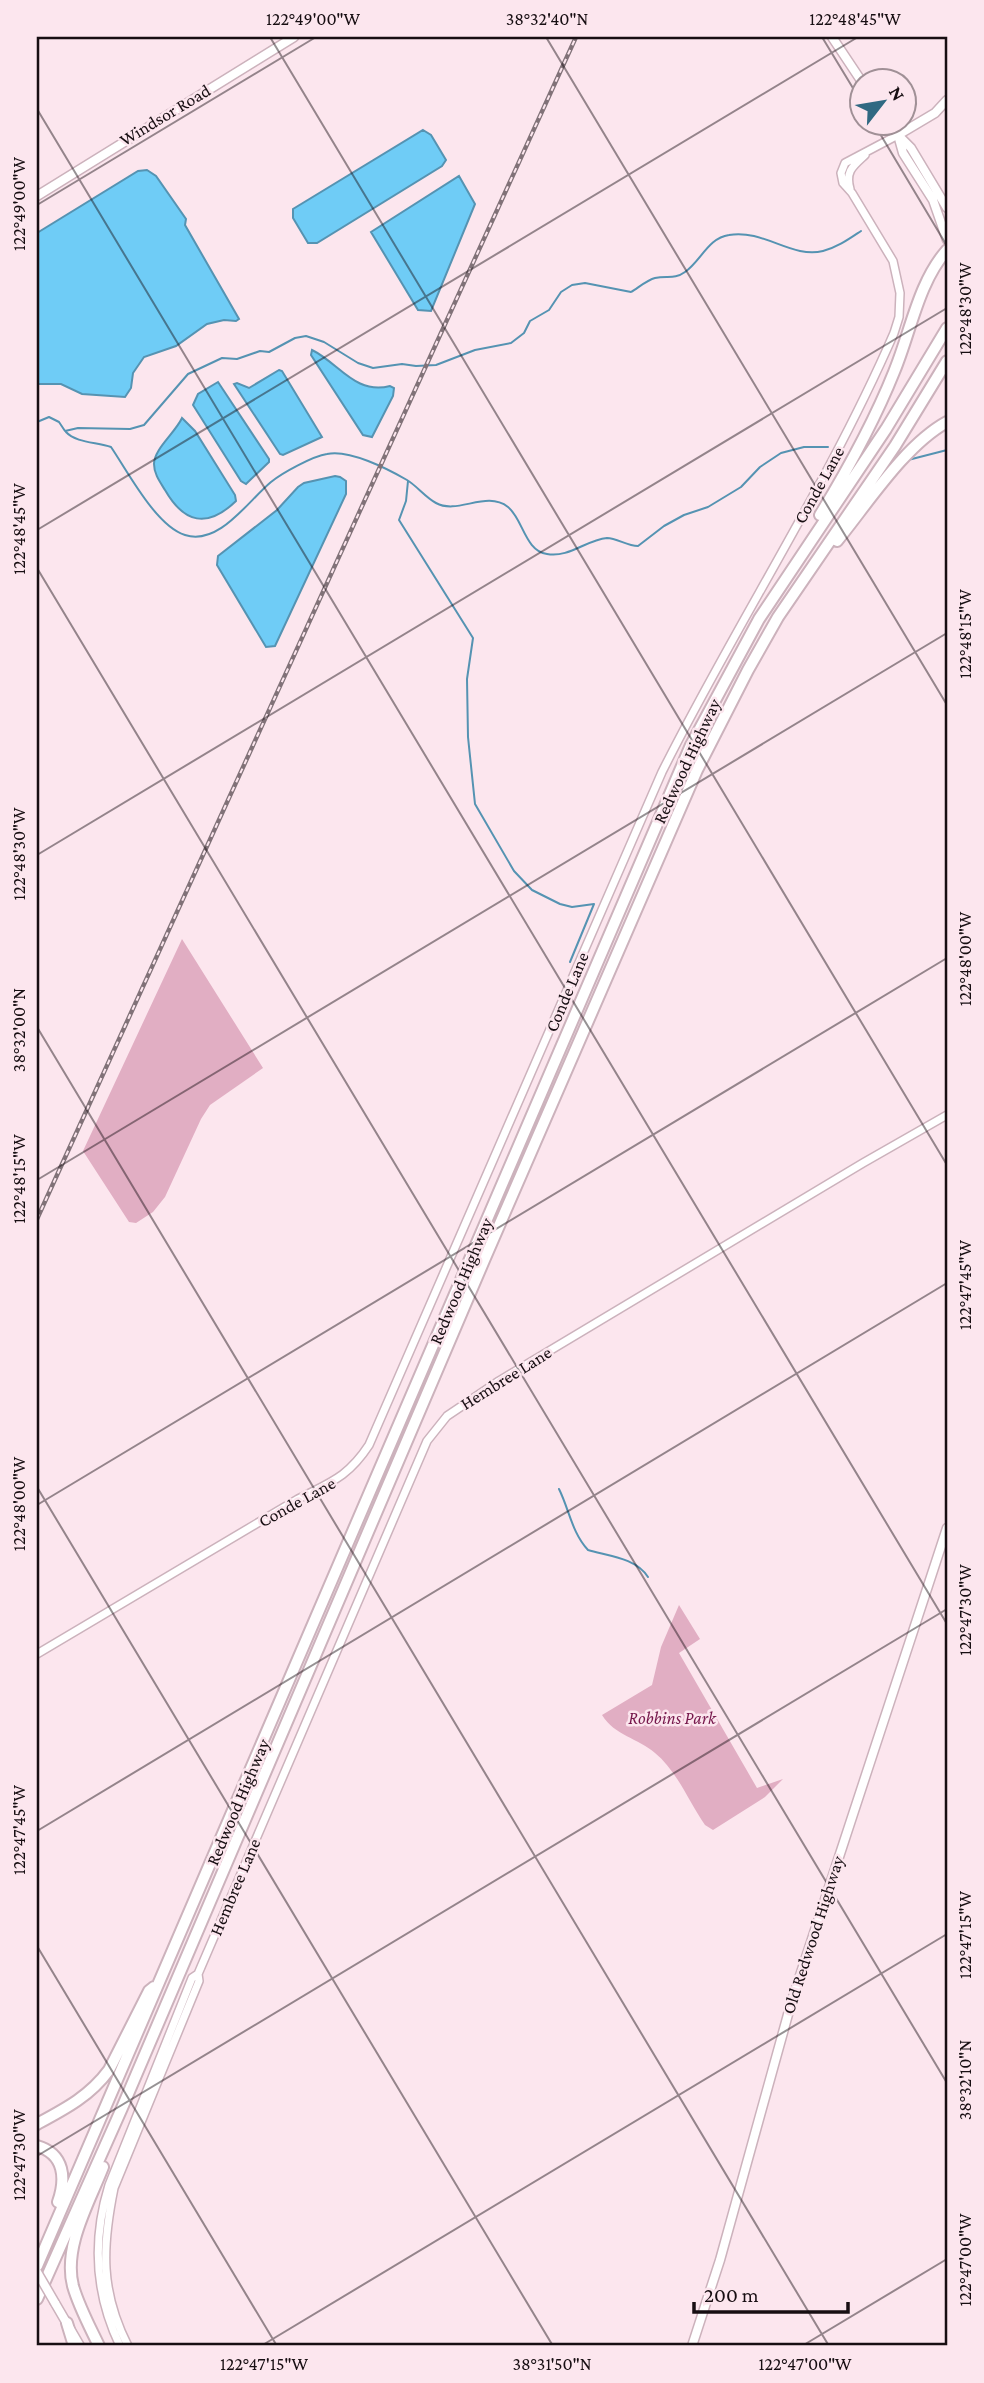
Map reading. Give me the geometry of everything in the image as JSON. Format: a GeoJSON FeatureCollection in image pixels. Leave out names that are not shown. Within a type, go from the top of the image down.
{"type":"FeatureCollection","features":[{"type":"Feature","properties":{"kind":"highway"},"geometry":{"type":"LineString","coordinates":[[774,597],[873,423],[895,371],[930,271],[947,250]]}},
{"type":"Feature","properties":{"kind":"highway","name":"Redwood Highway"},"geometry":{"type":"LineString","coordinates":[[37,2266],[691,745],[752,631],[893,418],[946,330]]}},
{"type":"Feature","properties":{"kind":"highway","name":"Redwood Highway"},"geometry":{"type":"LineString","coordinates":[[37,2298],[122,2108],[479,1271],[697,770],[748,670],[787,604],[895,446],[947,361]]}},
{"type":"Feature","properties":{"kind":"highway"},"geometry":{"type":"LineString","coordinates":[[787,604],[905,456],[947,422]]}},
{"type":"Feature","properties":{"kind":"highway"},"geometry":{"type":"LineString","coordinates":[[37,2124],[79,2101],[101,2081],[149,1991],[161,1981]]}},
{"type":"Feature","properties":{"kind":"highway"},"geometry":{"type":"LineString","coordinates":[[99,2346],[74,2287],[72,2255],[122,2108]]}},
{"type":"Feature","properties":{"kind":"highway"},"geometry":{"type":"LineString","coordinates":[[37,2146],[47,2149],[56,2157],[62,2166],[64,2178],[43,2252]]}},
{"type":"Feature","properties":{"kind":"highway"},"geometry":{"type":"LineString","coordinates":[[67,2323],[74,2346]]}},
{"type":"Feature","properties":{"kind":"main road","name":"Windsor Road"},"geometry":{"type":"LineString","coordinates":[[37,196],[294,37]]}},
{"type":"Feature","properties":{"kind":"main road"},"geometry":{"type":"LineString","coordinates":[[832,37],[851,66]]}},
{"type":"Feature","properties":{"kind":"main road"},"geometry":{"type":"LineString","coordinates":[[918,123],[934,113],[947,100]]}},
{"type":"Feature","properties":{"kind":"main road"},"geometry":{"type":"LineString","coordinates":[[898,136],[903,153],[933,200],[947,240]]}},
{"type":"Feature","properties":{"kind":"main road"},"geometry":{"type":"LineString","coordinates":[[899,136],[911,148],[947,208]]}},
{"type":"Feature","properties":{"kind":"main road","name":"Old Redwood Highway"},"geometry":{"type":"LineString","coordinates":[[692,2346],[720,2260],[792,2000],[947,1528]]}},
{"type":"Feature","properties":{"kind":"main road"},"geometry":{"type":"LineString","coordinates":[[37,2272],[80,2346]]}},
{"type":"Feature","properties":{"kind":"street","name":"Conde Lane"},"geometry":{"type":"LineString","coordinates":[[37,1654],[298,1499],[342,1477],[352,1469],[369,1445],[662,772],[704,688],[849,430],[894,333],[899,317],[900,293],[893,261],[852,193],[848,181],[852,166],[867,152],[896,136]]}},
{"type":"Feature","properties":{"kind":"street","name":"Hembree Lane"},"geometry":{"type":"LineString","coordinates":[[128,2346],[114,2319],[109,2298],[104,2245],[114,2188],[199,1981],[198,1974],[427,1441],[447,1416],[528,1363],[947,1115]]}},
{"type":"Feature","properties":{"kind":"street","name":"Hembree Lane"},"geometry":{"type":"LineString","coordinates":[[120,2346],[101,2297],[97,2244],[103,2202],[192,1978],[198,1974]]}},
{"type":"Feature","properties":{"kind":"green space"},"geometry":{"type":"Polygon","coordinates":[[[182,939],[263,1068],[210,1105],[165,1197],[153,1212],[136,1223],[129,1222],[83,1151],[182,939]]]}},
{"type":"Feature","properties":{"kind":"green space","name":"Robbins Park"},"geometry":{"type":"Polygon","coordinates":[[[679,1605],[700,1639],[679,1653],[757,1788],[783,1779],[765,1797],[713,1830],[705,1825],[663,1760],[613,1728],[602,1715],[652,1685],[661,1647],[679,1605]]]}},
{"type":"Feature","properties":{"kind":"water"},"geometry":{"type":"Polygon","coordinates":[[[423,130],[431,135],[446,160],[442,166],[317,243],[308,243],[293,218],[293,209],[423,130]]]}},
{"type":"Feature","properties":{"kind":"water"},"geometry":{"type":"Polygon","coordinates":[[[147,170],[156,176],[186,219],[185,225],[239,319],[207,324],[176,346],[144,357],[133,373],[131,388],[125,397],[82,394],[61,384],[37,384],[37,233],[138,171],[147,170]]]}},
{"type":"Feature","properties":{"kind":"water"},"geometry":{"type":"Polygon","coordinates":[[[459,176],[475,204],[431,311],[418,310],[371,232],[459,176]]]}},
{"type":"Feature","properties":{"kind":"water"},"geometry":{"type":"Polygon","coordinates":[[[312,350],[357,382],[378,388],[394,388],[393,396],[372,437],[363,435],[311,355],[312,350]]]}},
{"type":"Feature","properties":{"kind":"water"},"geometry":{"type":"Polygon","coordinates":[[[279,370],[322,437],[283,455],[234,384],[249,388],[279,370]]]}},
{"type":"Feature","properties":{"kind":"water"},"geometry":{"type":"Polygon","coordinates":[[[218,382],[269,459],[246,484],[241,481],[193,405],[198,394],[218,382]]]}},
{"type":"Feature","properties":{"kind":"water"},"geometry":{"type":"Polygon","coordinates":[[[182,418],[195,431],[235,495],[236,501],[206,519],[188,515],[180,510],[155,471],[157,453],[182,418]]]}},
{"type":"Feature","properties":{"kind":"water"},"geometry":{"type":"Polygon","coordinates":[[[335,476],[346,481],[346,494],[275,646],[266,647],[217,565],[218,556],[277,510],[298,487],[304,483],[335,476]]]}},
{"type":"Feature","properties":{"kind":"waterway"},"geometry":{"type":"LineString","coordinates":[[37,422],[49,417],[59,422],[65,431],[78,428],[130,429],[144,425],[188,374],[222,358],[237,359],[260,351],[269,352],[295,338],[306,336],[324,342],[358,363],[373,368],[402,364],[436,365],[475,350],[511,343],[524,333],[530,321],[549,310],[561,292],[572,285],[585,283],[631,292],[652,279],[681,274],[691,267],[710,245],[722,237],[742,234],[754,236],[811,252],[834,247],[861,231]]}},
{"type":"Feature","properties":{"kind":"waterway"},"geometry":{"type":"LineString","coordinates":[[66,432],[81,440],[111,447],[153,510],[174,530],[185,535],[198,537],[210,534],[232,520],[276,478],[314,458],[336,453],[357,457],[390,471],[411,482],[432,501],[445,506],[481,501],[499,502],[513,512],[534,547],[540,552],[555,555],[607,538],[638,546],[664,526],[684,515],[708,507],[741,487],[760,467],[781,453],[804,447],[828,447]]}},
{"type":"Feature","properties":{"kind":"waterway"},"geometry":{"type":"LineString","coordinates":[[908,460],[947,450]]}},
{"type":"Feature","properties":{"kind":"waterway"},"geometry":{"type":"LineString","coordinates":[[408,481],[406,501],[399,520],[473,638],[467,679],[468,737],[475,804],[514,871],[532,890],[572,907],[594,904],[570,962]]}},
{"type":"Feature","properties":{"kind":"waterway"},"geometry":{"type":"LineString","coordinates":[[559,1489],[574,1529],[588,1550],[629,1562],[648,1577]]}},
{"type":"Feature","properties":{"kind":"railway"},"geometry":{"type":"LineString","coordinates":[[37,1219],[576,37]]}}]}
